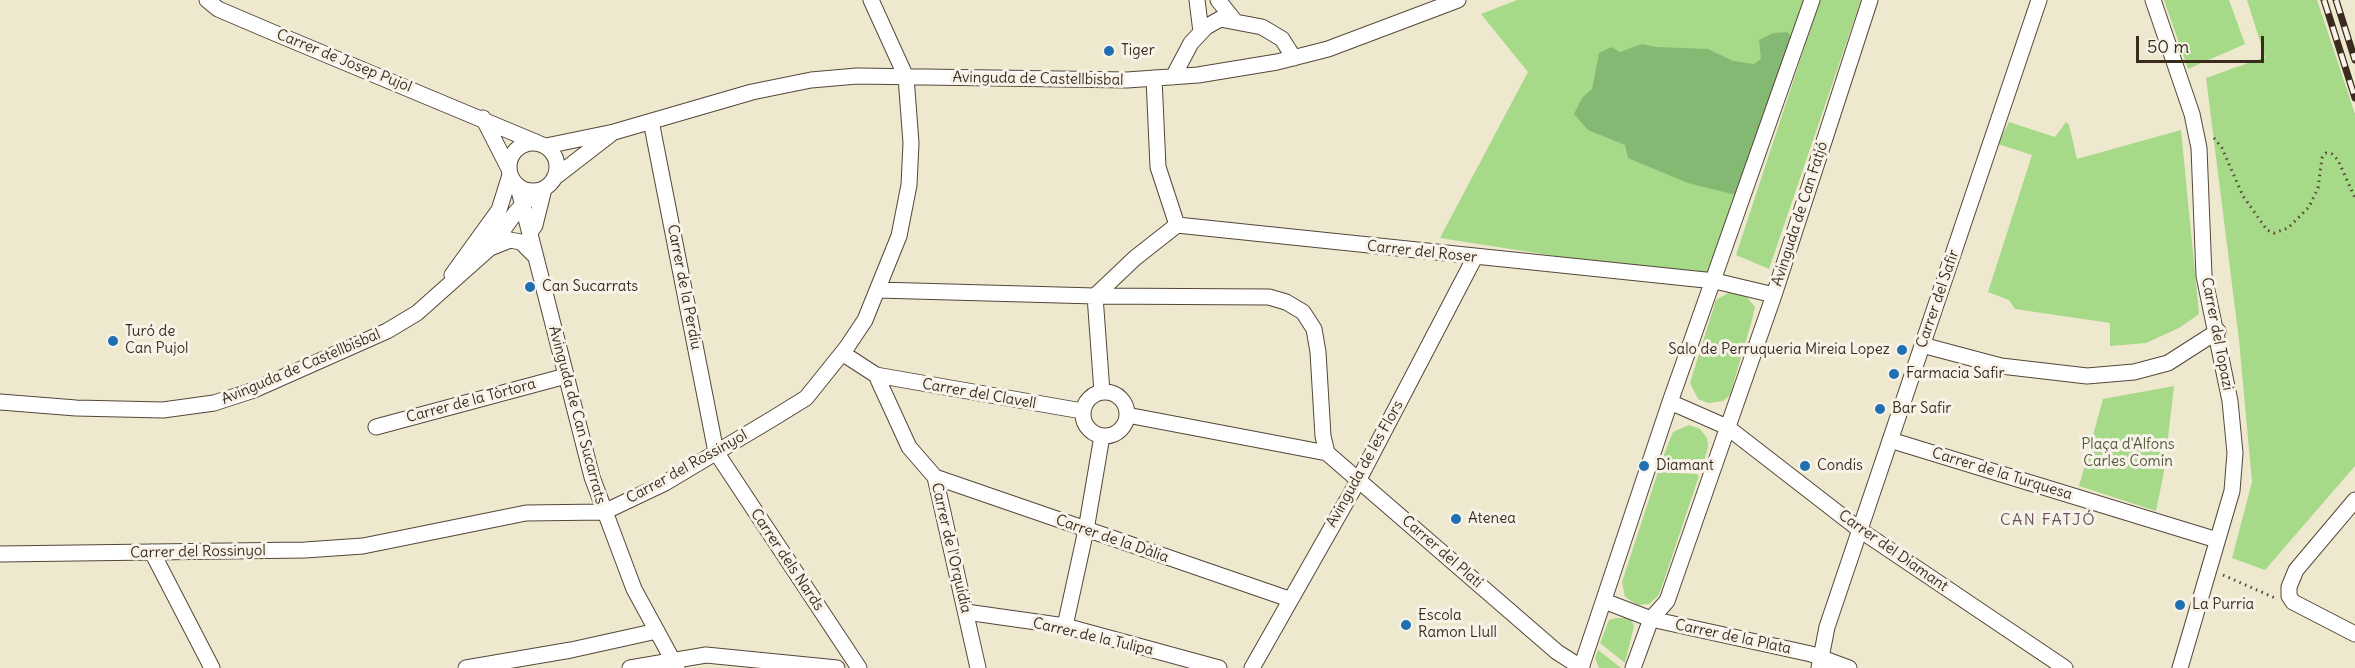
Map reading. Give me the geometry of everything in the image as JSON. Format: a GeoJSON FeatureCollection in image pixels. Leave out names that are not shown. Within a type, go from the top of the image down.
{"type":"FeatureCollection","features":[{"type":"Feature","properties":{"kind":"street","name":"Carrer de Josep Pujol"},"geometry":{"type":"LineString","coordinates":[[207,0],[218,9],[483,118],[542,145]]}},
{"type":"Feature","properties":{"kind":"street"},"geometry":{"type":"LineString","coordinates":[[871,0],[906,77]]}},
{"type":"Feature","properties":{"kind":"street"},"geometry":{"type":"LineString","coordinates":[[1197,0],[1201,32]]}},
{"type":"Feature","properties":{"kind":"street"},"geometry":{"type":"LineString","coordinates":[[1218,0],[1234,20]]}},
{"type":"Feature","properties":{"kind":"street","name":"Avinguda de Castellbisbal"},"geometry":{"type":"LineString","coordinates":[[542,145],[614,132],[752,92],[811,80],[857,76],[1154,78],[1198,75],[1294,58],[1328,49],[1458,0]]}},
{"type":"Feature","properties":{"kind":"street"},"geometry":{"type":"LineString","coordinates":[[1581,668],[1670,402],[1715,281],[1812,0]]}},
{"type":"Feature","properties":{"kind":"street","name":"Avinguda de Can Fatjó"},"geometry":{"type":"LineString","coordinates":[[1633,668],[1651,619],[1666,601],[1774,295],[1870,0]]}},
{"type":"Feature","properties":{"kind":"street","name":"Carrer del Safir"},"geometry":{"type":"LineString","coordinates":[[1819,662],[1860,530],[2039,0]]}},
{"type":"Feature","properties":{"kind":"street","name":"Carrer del Topazi"},"geometry":{"type":"LineString","coordinates":[[2153,0],[2184,88],[2199,148],[2204,276],[2218,331],[2230,401],[2235,453],[2232,491],[2180,668]]}},
{"type":"Feature","properties":{"kind":"street"},"geometry":{"type":"LineString","coordinates":[[1173,77],[1191,43],[1201,32],[1220,19],[1263,27],[1282,39],[1294,58]]}},
{"type":"Feature","properties":{"kind":"street","name":"Carrer del Rossinyol"},"geometry":{"type":"LineString","coordinates":[[0,554],[305,550],[363,546],[526,513],[604,512],[665,483],[806,398],[865,320],[899,236],[909,185],[911,143],[906,77]]}},
{"type":"Feature","properties":{"kind":"street"},"geometry":{"type":"LineString","coordinates":[[1095,296],[1135,258],[1177,225],[1158,167],[1154,78]]}},
{"type":"Feature","properties":{"kind":"street"},"geometry":{"type":"LineString","coordinates":[[483,118],[512,176],[545,186],[557,162],[542,145],[521,146],[514,151],[512,176]]}},
{"type":"Feature","properties":{"kind":"street","name":"Carrer de la Perdiu"},"geometry":{"type":"LineString","coordinates":[[651,121],[716,452]]}},
{"type":"Feature","properties":{"kind":"street","name":"Avinguda de Castellbisbal"},"geometry":{"type":"LineString","coordinates":[[0,402],[76,408],[163,410],[214,403],[318,363],[387,331],[417,313],[490,249],[522,205],[614,132]]}},
{"type":"Feature","properties":{"kind":"street","name":"Avinguda de Castellbisbal"},"geometry":{"type":"LineString","coordinates":[[446,289],[453,271],[499,210],[512,176]]}},
{"type":"Feature","properties":{"kind":"street","name":"Avinguda de Can Sucarrats"},"geometry":{"type":"LineString","coordinates":[[512,176],[531,231],[534,255],[592,477],[634,589],[675,664]]}},
{"type":"Feature","properties":{"kind":"street","name":"Avinguda de Can Sucarrats"},"geometry":{"type":"LineString","coordinates":[[531,231],[535,225],[545,186]]}},
{"type":"Feature","properties":{"kind":"street","name":"Carrer del Roser"},"geometry":{"type":"LineString","coordinates":[[1177,225],[1715,281],[1774,295]]}},
{"type":"Feature","properties":{"kind":"street"},"geometry":{"type":"LineString","coordinates":[[490,249],[510,240],[521,242],[534,255]]}},
{"type":"Feature","properties":{"kind":"street","name":"Avinguda de les Flors"},"geometry":{"type":"LineString","coordinates":[[1252,668],[1267,646],[1288,599],[1358,481],[1475,257]]}},
{"type":"Feature","properties":{"kind":"street"},"geometry":{"type":"LineString","coordinates":[[878,290],[1095,296],[1269,297],[1286,302],[1303,312],[1314,329],[1318,352],[1323,435],[1327,453],[1127,415]]}},
{"type":"Feature","properties":{"kind":"street"},"geometry":{"type":"LineString","coordinates":[[1095,296],[1102,392]]}},
{"type":"Feature","properties":{"kind":"street"},"geometry":{"type":"LineString","coordinates":[[1922,345],[2001,366],[2087,376],[2134,372],[2168,363],[2218,331]]}},
{"type":"Feature","properties":{"kind":"street"},"geometry":{"type":"LineString","coordinates":[[842,353],[876,375]]}},
{"type":"Feature","properties":{"kind":"street","name":"Carrer de la Tòrtora"},"geometry":{"type":"LineString","coordinates":[[376,427],[566,375]]}},
{"type":"Feature","properties":{"kind":"street","name":"Carrer del Clavell"},"geometry":{"type":"LineString","coordinates":[[876,375],[1082,411]]}},
{"type":"Feature","properties":{"kind":"street","name":"Carrer de l'Orquídia"},"geometry":{"type":"LineString","coordinates":[[876,375],[909,447],[935,477],[978,668]]}},
{"type":"Feature","properties":{"kind":"street"},"geometry":{"type":"LineString","coordinates":[[1102,392],[1119,397],[1124,403],[1127,415],[1125,422],[1117,432],[1102,436],[1089,430],[1083,419],[1082,411],[1088,398],[1102,392]]}},
{"type":"Feature","properties":{"kind":"street"},"geometry":{"type":"LineString","coordinates":[[1670,402],[1727,426]]}},
{"type":"Feature","properties":{"kind":"street","name":"Carrer del Diamant"},"geometry":{"type":"LineString","coordinates":[[1727,426],[1860,530],[2065,668]]}},
{"type":"Feature","properties":{"kind":"street"},"geometry":{"type":"LineString","coordinates":[[1065,627],[1086,530],[1102,436]]}},
{"type":"Feature","properties":{"kind":"street","name":"Carrer de la Turquesa"},"geometry":{"type":"LineString","coordinates":[[1890,440],[2217,540]]}},
{"type":"Feature","properties":{"kind":"street","name":"Carrer dels Nards"},"geometry":{"type":"LineString","coordinates":[[716,452],[858,668]]}},
{"type":"Feature","properties":{"kind":"street","name":"Carrer del Platí"},"geometry":{"type":"LineString","coordinates":[[1327,453],[1557,652],[1581,668]]}},
{"type":"Feature","properties":{"kind":"street","name":"Carrer de la Dàlia"},"geometry":{"type":"LineString","coordinates":[[935,477],[1288,599]]}},
{"type":"Feature","properties":{"kind":"street"},"geometry":{"type":"LineString","coordinates":[[2355,500],[2296,570],[2289,587],[2289,596],[2293,602],[2355,634]]}},
{"type":"Feature","properties":{"kind":"street"},"geometry":{"type":"LineString","coordinates":[[152,552],[212,668]]}},
{"type":"Feature","properties":{"kind":"street","name":"Carrer de la Plata"},"geometry":{"type":"LineString","coordinates":[[1604,601],[1651,619],[1849,668]]}},
{"type":"Feature","properties":{"kind":"street","name":"Carrer de la Tulipa"},"geometry":{"type":"LineString","coordinates":[[966,612],[1065,627],[1219,668]]}},
{"type":"Feature","properties":{"kind":"street"},"geometry":{"type":"LineString","coordinates":[[466,668],[571,650],[657,631]]}},
{"type":"Feature","properties":{"kind":"street"},"geometry":{"type":"LineString","coordinates":[[630,668],[675,664],[721,655],[837,668]]}},
{"type":"Feature","properties":{"kind":"path"},"geometry":{"type":"LineString","coordinates":[[2211,135],[2223,148],[2251,209],[2267,230],[2274,233],[2288,228],[2309,207],[2318,188],[2322,158],[2326,153],[2332,154],[2338,160],[2355,198]]}},
{"type":"Feature","properties":{"kind":"path"},"geometry":{"type":"LineString","coordinates":[[2216,572],[2278,599]]}},
{"type":"Feature","properties":{"kind":"green space"},"geometry":{"type":"Polygon","coordinates":[[[1517,0],[1811,0],[1715,281],[1440,238],[1528,72],[1481,14],[1517,0]]]}},
{"type":"Feature","properties":{"kind":"green space"},"geometry":{"type":"Polygon","coordinates":[[[1820,0],[1861,0],[1769,269],[1736,255],[1820,0]]]}},
{"type":"Feature","properties":{"kind":"green space"},"geometry":{"type":"Polygon","coordinates":[[[2164,0],[2229,0],[2245,44],[2188,69],[2164,0]]]}},
{"type":"Feature","properties":{"kind":"green space"},"geometry":{"type":"Polygon","coordinates":[[[2247,0],[2317,0],[2355,114],[2355,466],[2265,570],[2232,558],[2252,482],[2239,340],[2206,78],[2265,57],[2247,0]]]}},
{"type":"Feature","properties":{"kind":"green space"},"geometry":{"type":"Polygon","coordinates":[[[1788,32],[1793,42],[1736,195],[1688,183],[1628,158],[1625,145],[1588,130],[1574,114],[1582,98],[1592,89],[1599,53],[1611,47],[1620,52],[1642,44],[1656,47],[1708,49],[1733,61],[1754,64],[1761,59],[1759,40],[1773,33],[1788,32]]]}},
{"type":"Feature","properties":{"kind":"green space"},"geometry":{"type":"Polygon","coordinates":[[[2009,122],[2055,137],[2066,122],[2069,125],[2077,159],[2181,130],[2199,314],[2179,328],[2146,343],[2110,346],[2110,323],[2015,309],[2009,300],[1988,292],[2032,155],[1998,144],[2009,122]]]}},
{"type":"Feature","properties":{"kind":"green space"},"geometry":{"type":"Polygon","coordinates":[[[1730,292],[1746,296],[1755,307],[1730,395],[1723,401],[1708,403],[1698,399],[1690,383],[1716,300],[1730,292]]]}},
{"type":"Feature","properties":{"kind":"green space","name":"Plaça d'Alfons Carles Comín"},"geometry":{"type":"Polygon","coordinates":[[[2174,386],[2164,472],[2156,511],[2079,486],[2103,399],[2174,386]]]}},
{"type":"Feature","properties":{"kind":"green space"},"geometry":{"type":"Polygon","coordinates":[[[1689,425],[1700,429],[1707,438],[1708,447],[1702,468],[1660,465],[1673,432],[1689,425]]]}},
{"type":"Feature","properties":{"kind":"green space"},"geometry":{"type":"Polygon","coordinates":[[[1658,472],[1699,476],[1659,595],[1649,604],[1638,605],[1625,597],[1622,582],[1658,472]]]}},
{"type":"Feature","properties":{"kind":"green space"},"geometry":{"type":"Polygon","coordinates":[[[1630,618],[1634,626],[1625,663],[1600,643],[1609,620],[1630,618]]]}},
{"type":"Feature","properties":{"kind":"green space"},"geometry":{"type":"Polygon","coordinates":[[[1598,650],[1621,668],[1599,668],[1595,658],[1598,650]]]}},
{"type":"Feature","properties":{"kind":"railway"},"geometry":{"type":"LineString","coordinates":[[2324,0],[2355,98]]}},
{"type":"Feature","properties":{"kind":"railway"},"geometry":{"type":"LineString","coordinates":[[2336,0],[2355,60]]}},
{"type":"Feature","properties":{"kind":"place","name":"Tiger"},"geometry":{"type":"Point","coordinates":[1109,51]}},
{"type":"Feature","properties":{"kind":"place","name":"Can Sucarrats"},"geometry":{"type":"Point","coordinates":[530,287]}},
{"type":"Feature","properties":{"kind":"place","name":"Turó de Can Pujol"},"geometry":{"type":"Point","coordinates":[113,341]}},
{"type":"Feature","properties":{"kind":"place","name":"Salo de Perruqueria Mireia Lopez"},"geometry":{"type":"Point","coordinates":[1902,350]}},
{"type":"Feature","properties":{"kind":"place","name":"Farmacia Safir"},"geometry":{"type":"Point","coordinates":[1894,374]}},
{"type":"Feature","properties":{"kind":"place","name":"Bar Safir"},"geometry":{"type":"Point","coordinates":[1880,409]}},
{"type":"Feature","properties":{"kind":"place","name":"Diamant"},"geometry":{"type":"Point","coordinates":[1644,466]}},
{"type":"Feature","properties":{"kind":"place","name":"Condis"},"geometry":{"type":"Point","coordinates":[1805,466]}},
{"type":"Feature","properties":{"kind":"place","name":"Atenea"},"geometry":{"type":"Point","coordinates":[1456,519]}},
{"type":"Feature","properties":{"kind":"place","name":"La Purria"},"geometry":{"type":"Point","coordinates":[2180,605]}},
{"type":"Feature","properties":{"kind":"place","name":"Escola Ramon Llull"},"geometry":{"type":"Point","coordinates":[1406,625]}},
{"type":"Feature","properties":{"kind":"district","name":"CAN FATJÓ"},"geometry":{"type":"Point","coordinates":[2048,520]}}]}
